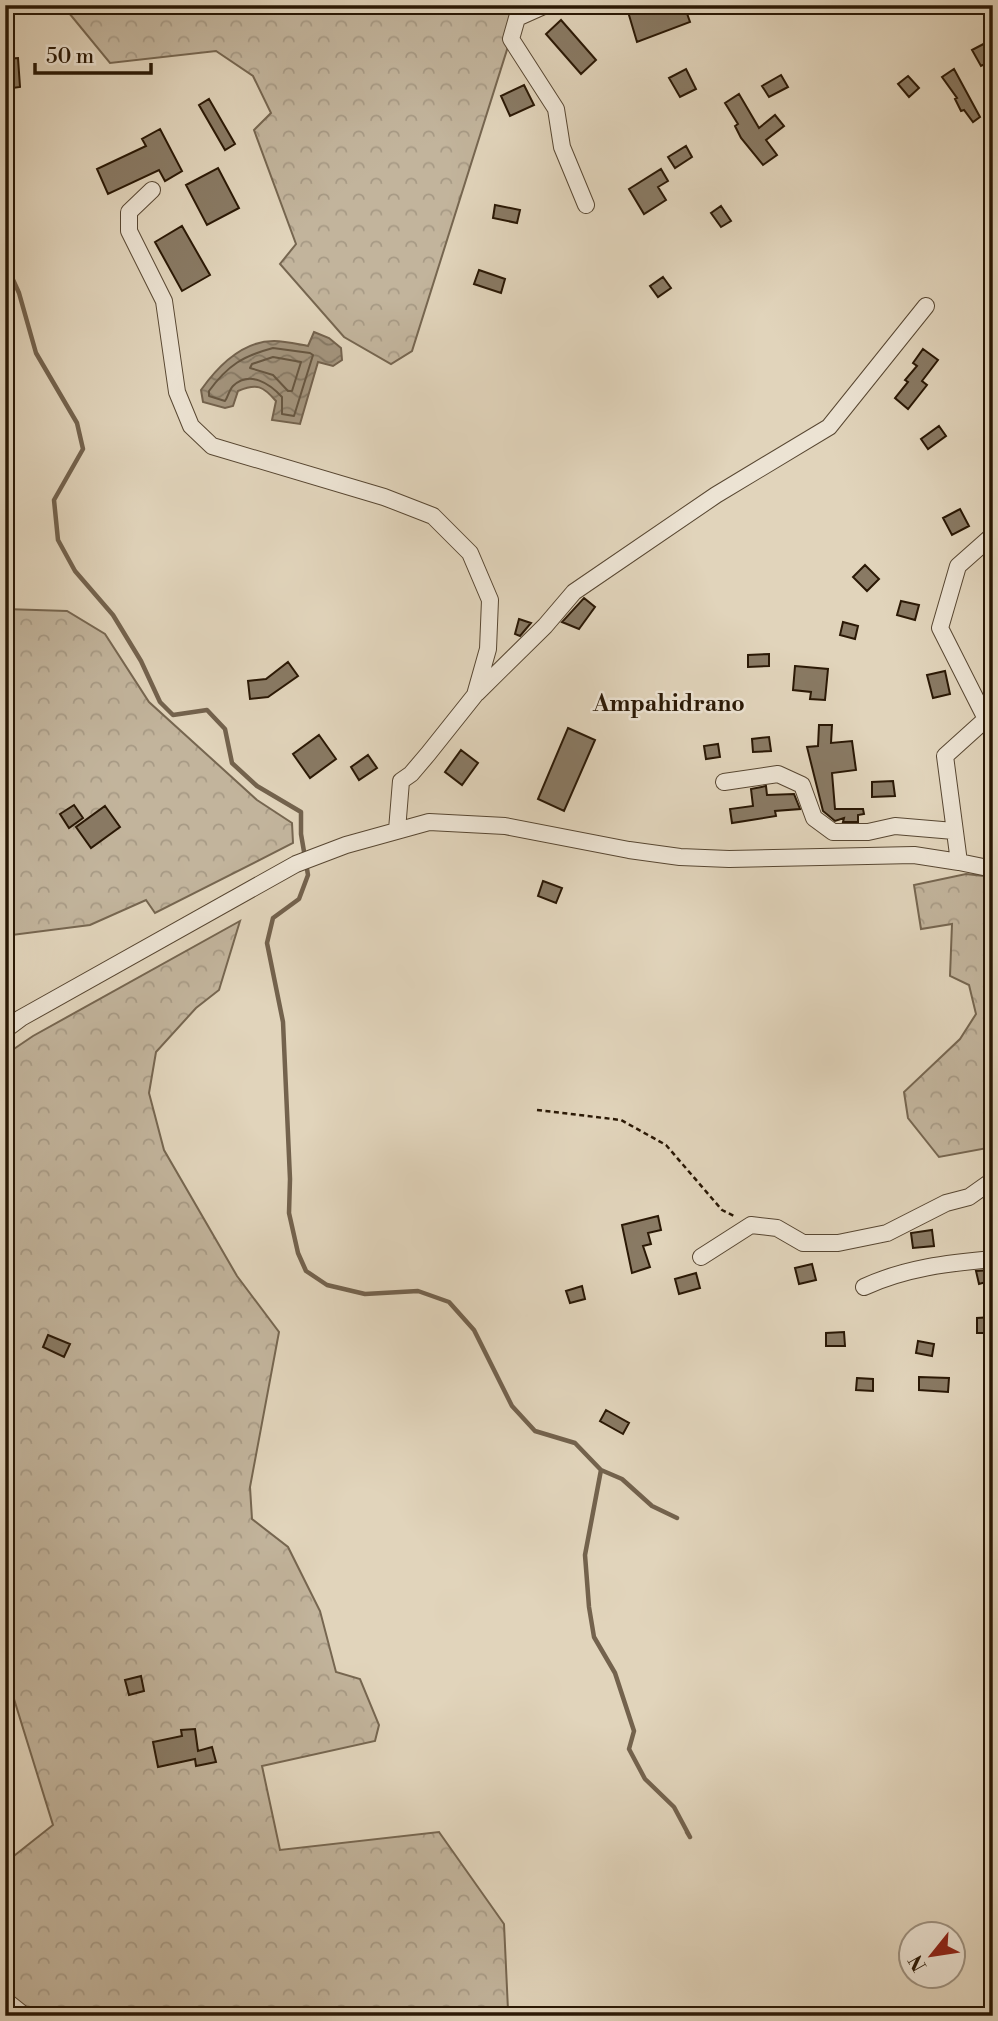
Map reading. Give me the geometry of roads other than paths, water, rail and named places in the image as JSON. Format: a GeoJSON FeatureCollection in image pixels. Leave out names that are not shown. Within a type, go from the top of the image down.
{"type":"FeatureCollection","features":[{"type":"Feature","properties":{"kind":"street"},"geometry":{"type":"LineString","coordinates":[[546,5],[521,11],[511,39],[556,109],[562,147],[586,205]]}},
{"type":"Feature","properties":{"kind":"street"},"geometry":{"type":"LineString","coordinates":[[152,190],[130,212],[129,231],[164,301],[177,392],[191,426],[212,446],[384,497],[433,516],[470,553],[490,600],[488,649],[475,695]]}},
{"type":"Feature","properties":{"kind":"street"},"geometry":{"type":"LineString","coordinates":[[397,830],[401,781],[411,774],[475,695],[545,626],[574,592],[716,495],[830,427],[926,306]]}},
{"type":"Feature","properties":{"kind":"street"},"geometry":{"type":"LineString","coordinates":[[959,862],[944,756],[986,719],[940,628],[958,566],[993,535]]}},
{"type":"Feature","properties":{"kind":"street"},"geometry":{"type":"LineString","coordinates":[[724,782],[778,774],[802,785],[814,818],[833,832],[868,832],[895,826],[954,831]]}},
{"type":"Feature","properties":{"kind":"street"},"geometry":{"type":"LineString","coordinates":[[5,1031],[33,1012],[296,864],[346,845],[429,822],[505,826],[680,857],[729,859],[914,855],[993,869]]}},
{"type":"Feature","properties":{"kind":"street"},"geometry":{"type":"LineString","coordinates":[[701,1257],[751,1225],[777,1228],[803,1243],[838,1243],[887,1233],[946,1203],[969,1197],[993,1180]]}},
{"type":"Feature","properties":{"kind":"street"},"geometry":{"type":"LineString","coordinates":[[864,1287],[891,1275],[956,1262],[993,1259]]}},
{"type":"Feature","properties":{"kind":"street"},"geometry":{"type":"LineString","coordinates":[[5,2000],[25,2016]]}},
{"type":"Feature","properties":{"kind":"water"},"geometry":{"type":"Polygon","coordinates":[[[314,332],[329,338],[341,348],[342,360],[333,366],[318,362],[300,424],[272,420],[276,401],[259,387],[238,391],[233,406],[225,408],[203,402],[201,390],[223,364],[241,350],[262,342],[274,341],[308,346],[314,332]]]}},
{"type":"Feature","properties":{"kind":"waterway"},"geometry":{"type":"LineString","coordinates":[[5,262],[19,293],[36,353],[77,423],[83,449],[54,500],[58,540],[75,571],[113,615],[141,661],[160,702],[173,715],[207,710],[225,729],[232,763],[257,786],[301,812],[301,834],[308,875],[299,899],[273,918],[267,943],[283,1022],[289,1213],[298,1253],[306,1271],[327,1285],[365,1294],[418,1291],[449,1302],[474,1330],[512,1406],[535,1431],[575,1443],[601,1470],[622,1479],[652,1506],[677,1518]]}},
{"type":"Feature","properties":{"kind":"waterway"},"geometry":{"type":"LineString","coordinates":[[601,1470],[585,1555],[594,1637],[615,1673],[634,1731],[629,1749],[645,1779],[674,1807],[690,1837],[687,1832]]}},
{"type":"Feature","properties":{"kind":"district","name":"Ampahidrano"},"geometry":{"type":"Point","coordinates":[669,703]}}]}
